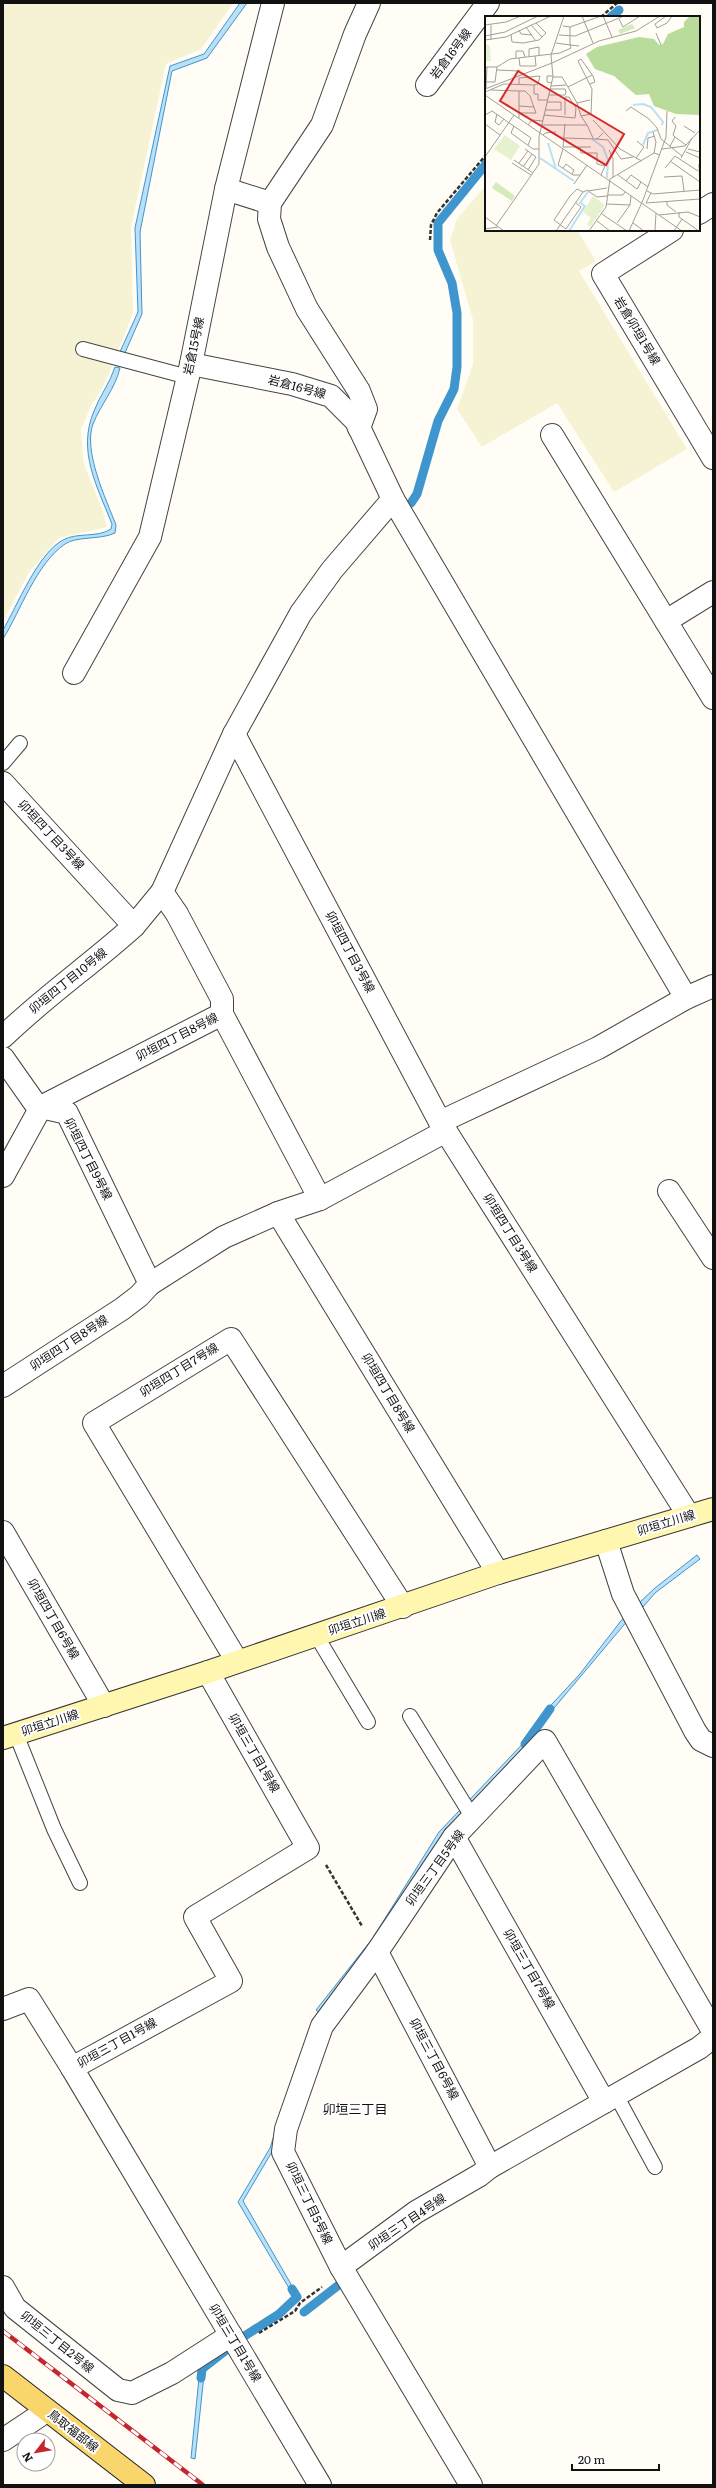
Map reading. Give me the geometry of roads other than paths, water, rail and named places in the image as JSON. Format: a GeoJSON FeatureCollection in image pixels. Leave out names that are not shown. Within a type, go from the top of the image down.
{"type":"FeatureCollection","features":[{"type":"Feature","properties":{"kind":"main road","name":"鳥取福部線"},"geometry":{"type":"LineString","coordinates":[[3,2376],[144,2485]]}},
{"type":"Feature","properties":{"kind":"street","name":"岩倉15号線"},"geometry":{"type":"LineString","coordinates":[[74,673],[150,537],[189,370],[226,189],[273,3]]}},
{"type":"Feature","properties":{"kind":"street"},"geometry":{"type":"LineString","coordinates":[[359,428],[366,408],[359,390],[307,309],[278,247],[269,219],[270,203],[322,125],[355,34],[369,3]]}},
{"type":"Feature","properties":{"kind":"street","name":"岩倉16号線"},"geometry":{"type":"LineString","coordinates":[[427,85],[488,3]]}},
{"type":"Feature","properties":{"kind":"street"},"geometry":{"type":"LineString","coordinates":[[226,189],[270,203]]}},
{"type":"Feature","properties":{"kind":"street"},"geometry":{"type":"LineString","coordinates":[[700,212],[713,204]]}},
{"type":"Feature","properties":{"kind":"street","name":"岩倉卯垣1号線"},"geometry":{"type":"LineString","coordinates":[[670,231],[603,274],[713,458]]}},
{"type":"Feature","properties":{"kind":"street","name":"岩倉16号線"},"geometry":{"type":"LineString","coordinates":[[189,370],[292,384],[331,396],[356,421],[393,499],[686,998]]}},
{"type":"Feature","properties":{"kind":"street"},"geometry":{"type":"LineString","coordinates":[[552,435],[713,698]]}},
{"type":"Feature","properties":{"kind":"street"},"geometry":{"type":"LineString","coordinates":[[134,926],[162,892],[234,734],[301,613],[332,570],[393,499]]}},
{"type":"Feature","properties":{"kind":"street"},"geometry":{"type":"LineString","coordinates":[[666,621],[713,592]]}},
{"type":"Feature","properties":{"kind":"street","name":"卯垣四丁目3号線"},"geometry":{"type":"LineString","coordinates":[[234,734],[443,1127],[689,1516]]}},
{"type":"Feature","properties":{"kind":"street","name":"卯垣四丁目3号線"},"geometry":{"type":"LineString","coordinates":[[3,783],[134,926]]}},
{"type":"Feature","properties":{"kind":"street"},"geometry":{"type":"LineString","coordinates":[[162,892],[177,914],[222,999],[222,1014]]}},
{"type":"Feature","properties":{"kind":"street","name":"卯垣四丁目10号線"},"geometry":{"type":"LineString","coordinates":[[3,1037],[36,1005],[100,957],[134,926]]}},
{"type":"Feature","properties":{"kind":"street"},"geometry":{"type":"LineString","coordinates":[[320,1199],[443,1127],[598,1048],[686,998],[713,986]]}},
{"type":"Feature","properties":{"kind":"street","name":"卯垣四丁目8号線"},"geometry":{"type":"LineString","coordinates":[[3,1386],[122,1309],[139,1296],[150,1284],[224,1237],[278,1213],[320,1199],[222,1014],[41,1107]]}},
{"type":"Feature","properties":{"kind":"street"},"geometry":{"type":"LineString","coordinates":[[3,1058],[34,1102],[41,1107],[3,1176]]}},
{"type":"Feature","properties":{"kind":"street","name":"卯垣四丁目9号線"},"geometry":{"type":"LineString","coordinates":[[41,1107],[67,1114],[150,1284]]}},
{"type":"Feature","properties":{"kind":"street"},"geometry":{"type":"LineString","coordinates":[[669,1191],[713,1258]]}},
{"type":"Feature","properties":{"kind":"street","name":"卯垣四丁目8号線"},"geometry":{"type":"LineString","coordinates":[[278,1213],[498,1573]]}},
{"type":"Feature","properties":{"kind":"street","name":"卯垣四丁目7号線"},"geometry":{"type":"LineString","coordinates":[[237,1661],[94,1423],[231,1339],[403,1606]]}},
{"type":"Feature","properties":{"kind":"street","name":"卯垣立川線"},"geometry":{"type":"LineString","coordinates":[[10,1736],[316,1636],[498,1573],[713,1509]]}},
{"type":"Feature","properties":{"kind":"street","name":"卯垣四丁目6号線"},"geometry":{"type":"LineString","coordinates":[[3,1532],[104,1706]]}},
{"type":"Feature","properties":{"kind":"street"},"geometry":{"type":"LineString","coordinates":[[606,1541],[623,1594],[695,1731],[701,1740],[713,1746]]}},
{"type":"Feature","properties":{"kind":"street","name":"卯垣三丁目1号線"},"geometry":{"type":"LineString","coordinates":[[208,1672],[308,1848],[195,1917],[231,1981],[72,2068],[320,2485]]}},
{"type":"Feature","properties":{"kind":"street","name":"卯垣三丁目5号線"},"geometry":{"type":"LineString","coordinates":[[342,2269],[284,2152],[286,2129],[322,2026],[377,1952],[454,1837],[545,1741],[713,2031]]}},
{"type":"Feature","properties":{"kind":"street","name":"卯垣三丁目7号線"},"geometry":{"type":"LineString","coordinates":[[454,1837],[610,2098]]}},
{"type":"Feature","properties":{"kind":"street","name":"卯垣三丁目6号線"},"geometry":{"type":"LineString","coordinates":[[377,1952],[490,2167]]}},
{"type":"Feature","properties":{"kind":"street"},"geometry":{"type":"LineString","coordinates":[[3,2009],[29,1999],[72,2068]]}},
{"type":"Feature","properties":{"kind":"street","name":"卯垣三丁目4号線"},"geometry":{"type":"LineString","coordinates":[[342,2269],[416,2212],[480,2175],[490,2167],[699,2048],[713,2037]]}},
{"type":"Feature","properties":{"kind":"street"},"geometry":{"type":"LineString","coordinates":[[342,2269],[471,2485]]}},
{"type":"Feature","properties":{"kind":"street","name":"卯垣三丁目2号線"},"geometry":{"type":"LineString","coordinates":[[3,2287],[15,2308],[118,2390],[132,2393],[172,2374],[234,2341]]}},
{"type":"Feature","properties":{"kind":"street"},"geometry":{"type":"LineString","coordinates":[[3,2440],[39,2416]]}},
{"type":"Feature","properties":{"kind":"lane"},"geometry":{"type":"LineString","coordinates":[[83,350],[189,370]]}},
{"type":"Feature","properties":{"kind":"lane"},"geometry":{"type":"LineString","coordinates":[[3,763],[20,743]]}},
{"type":"Feature","properties":{"kind":"lane"},"geometry":{"type":"LineString","coordinates":[[316,1636],[368,1722]]}},
{"type":"Feature","properties":{"kind":"lane"},"geometry":{"type":"LineString","coordinates":[[410,1716],[473,1818]]}},
{"type":"Feature","properties":{"kind":"lane"},"geometry":{"type":"LineString","coordinates":[[10,1736],[80,1883]]}},
{"type":"Feature","properties":{"kind":"lane"},"geometry":{"type":"LineString","coordinates":[[610,2098],[656,2167]]}},
{"type":"Feature","properties":{"kind":"water"},"geometry":{"type":"Polygon","coordinates":[[[240,3],[247,3],[207,58],[172,71],[140,232],[142,314],[124,355],[119,354],[138,312],[135,228],[170,66],[204,54],[240,3]]]}},
{"type":"Feature","properties":{"kind":"water"},"geometry":{"type":"Polygon","coordinates":[[[115,367],[120,368],[118,376],[93,424],[91,448],[97,475],[116,525],[115,533],[103,537],[75,540],[65,544],[55,553],[37,575],[3,639],[3,630],[29,581],[45,556],[63,540],[75,536],[106,532],[111,529],[112,524],[91,468],[88,454],[88,440],[89,426],[94,411],[115,367]]]}},
{"type":"Feature","properties":{"kind":"water"},"geometry":{"type":"Polygon","coordinates":[[[697,1555],[700,1559],[655,1593],[643,1607],[640,1602],[655,1588],[697,1555]]]}},
{"type":"Feature","properties":{"kind":"water"},"geometry":{"type":"Polygon","coordinates":[[[624,1617],[628,1620],[544,1720],[540,1717],[579,1675],[624,1617]]]}},
{"type":"Feature","properties":{"kind":"water"},"geometry":{"type":"Polygon","coordinates":[[[531,1735],[535,1737],[440,1838],[376,1940],[374,1936],[439,1832],[531,1735]]]}},
{"type":"Feature","properties":{"kind":"water"},"geometry":{"type":"Polygon","coordinates":[[[369,1943],[371,1947],[319,2013],[316,2010],[369,1943]]]}},
{"type":"Feature","properties":{"kind":"water"},"geometry":{"type":"Polygon","coordinates":[[[297,2063],[301,2065],[273,2150],[243,2201],[299,2298],[296,2300],[238,2202],[270,2148],[297,2063]]]}},
{"type":"Feature","properties":{"kind":"water"},"geometry":{"type":"Polygon","coordinates":[[[205,2366],[195,2459],[191,2458],[200,2368],[205,2366]]]}},
{"type":"Feature","properties":{"kind":"waterway"},"geometry":{"type":"LineString","coordinates":[[612,16],[619,10]]}},
{"type":"Feature","properties":{"kind":"waterway"},"geometry":{"type":"LineString","coordinates":[[411,503],[417,494],[438,421],[454,389],[457,367],[457,313],[452,283],[438,250],[438,223],[485,165]]}},
{"type":"Feature","properties":{"kind":"waterway"},"geometry":{"type":"LineString","coordinates":[[525,1744],[550,1709]]}},
{"type":"Feature","properties":{"kind":"waterway"},"geometry":{"type":"LineString","coordinates":[[304,2312],[340,2284]]}},
{"type":"Feature","properties":{"kind":"waterway"},"geometry":{"type":"LineString","coordinates":[[201,2378],[202,2369],[243,2337],[279,2314],[297,2297],[292,2289]]}},
{"type":"Feature","properties":{"kind":"railway"},"geometry":{"type":"LineString","coordinates":[[3,2331],[203,2485]]}},
{"type":"Feature","properties":{"kind":"district","name":"卯垣三丁目"},"geometry":{"type":"Point","coordinates":[355,2109]}}]}
